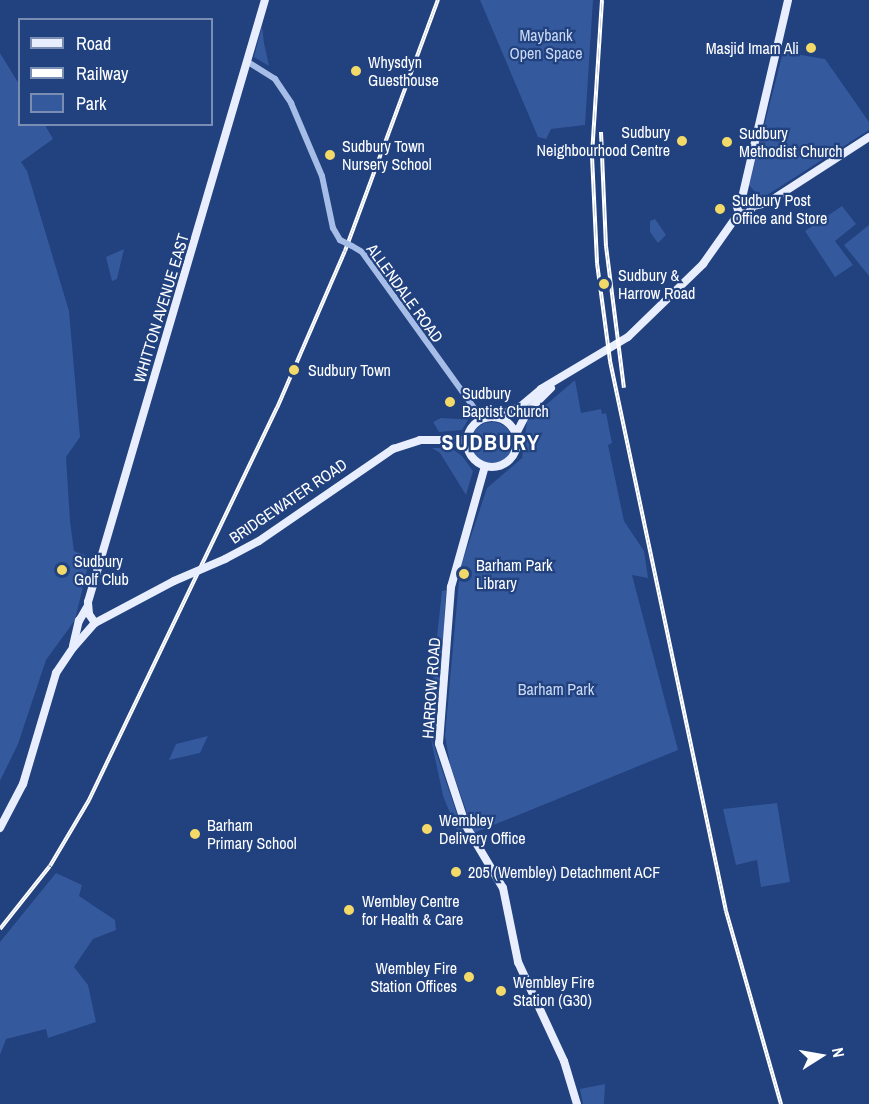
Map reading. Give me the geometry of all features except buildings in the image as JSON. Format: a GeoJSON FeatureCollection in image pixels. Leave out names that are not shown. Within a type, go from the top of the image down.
{"type":"FeatureCollection","features":[{"type":"Feature","properties":{"kind":"main road","name":"WHITTON AVENUE EAST"},"geometry":{"type":"LineString","coordinates":[[87,607],[265,0]]}},
{"type":"Feature","properties":{"kind":"main road"},"geometry":{"type":"LineString","coordinates":[[739,213],[736,204],[742,198],[788,0]]}},
{"type":"Feature","properties":{"kind":"main road"},"geometry":{"type":"LineString","coordinates":[[739,213],[748,214],[753,206],[767,203],[869,137]]}},
{"type":"Feature","properties":{"kind":"main road"},"geometry":{"type":"LineString","coordinates":[[742,198],[753,206]]}},
{"type":"Feature","properties":{"kind":"main road"},"geometry":{"type":"LineString","coordinates":[[566,375],[527,412],[516,434],[516,446],[508,461],[485,466],[470,454],[467,440],[470,430],[482,418],[494,417],[521,406],[566,375],[628,337],[674,296],[709,257],[739,213]]}},
{"type":"Feature","properties":{"kind":"main road"},"geometry":{"type":"LineString","coordinates":[[494,417],[510,425],[516,434]]}},
{"type":"Feature","properties":{"kind":"main road","name":"BRIDGEWATER ROAD"},"geometry":{"type":"LineString","coordinates":[[0,828],[26,775],[56,673],[95,622],[259,541],[393,449],[420,440],[467,440]]}},
{"type":"Feature","properties":{"kind":"main road","name":"HARROW ROAD"},"geometry":{"type":"LineString","coordinates":[[485,466],[452,587],[439,744],[466,826],[503,888],[516,958],[564,1060],[577,1104]]}},
{"type":"Feature","properties":{"kind":"main road"},"geometry":{"type":"LineString","coordinates":[[87,607],[95,622]]}},
{"type":"Feature","properties":{"kind":"main road","name":"BRIDGEWATER ROAD"},"geometry":{"type":"LineString","coordinates":[[73,648],[79,621],[87,607]]}},
{"type":"Feature","properties":{"kind":"street","name":"ALLENDALE ROAD"},"geometry":{"type":"LineString","coordinates":[[248,62],[275,79],[291,104],[320,170],[333,228],[340,240],[362,252],[482,418]]}},
{"type":"Feature","properties":{"kind":"green space","name":"Maybank Open Space"},"geometry":{"type":"Polygon","coordinates":[[[480,0],[593,0],[585,125],[551,129],[546,139],[538,137],[480,0]]]}},
{"type":"Feature","properties":{"kind":"green space"},"geometry":{"type":"Polygon","coordinates":[[[262,26],[264,43],[269,66],[254,57],[262,26]]]}},
{"type":"Feature","properties":{"kind":"green space"},"geometry":{"type":"Polygon","coordinates":[[[783,52],[825,59],[869,122],[869,130],[761,199],[749,185],[783,52]]]}},
{"type":"Feature","properties":{"kind":"green space"},"geometry":{"type":"Polygon","coordinates":[[[0,53],[18,82],[18,126],[46,126],[53,139],[21,162],[27,171],[69,311],[80,437],[66,457],[70,521],[74,551],[90,557],[75,620],[46,660],[18,744],[0,781],[0,53]]]}},
{"type":"Feature","properties":{"kind":"green space"},"geometry":{"type":"Polygon","coordinates":[[[842,206],[856,224],[835,241],[853,265],[835,277],[805,231],[842,206]]]}},
{"type":"Feature","properties":{"kind":"green space"},"geometry":{"type":"Polygon","coordinates":[[[655,219],[666,235],[658,243],[650,232],[650,221],[655,219]]]}},
{"type":"Feature","properties":{"kind":"green space"},"geometry":{"type":"Polygon","coordinates":[[[869,225],[869,276],[844,245],[869,225]]]}},
{"type":"Feature","properties":{"kind":"green space"},"geometry":{"type":"Polygon","coordinates":[[[124,249],[117,279],[112,281],[106,257],[124,249]]]}},
{"type":"Feature","properties":{"kind":"green space","name":"Barham Park"},"geometry":{"type":"Polygon","coordinates":[[[575,380],[581,413],[601,409],[602,414],[606,413],[612,443],[608,445],[624,521],[644,551],[648,578],[632,575],[678,750],[474,833],[450,764],[445,736],[460,569],[487,488],[522,458],[527,421],[575,380]]]}},
{"type":"Feature","properties":{"kind":"green space"},"geometry":{"type":"Polygon","coordinates":[[[441,418],[469,418],[462,430],[439,432],[433,422],[441,418]]]}},
{"type":"Feature","properties":{"kind":"green space"},"geometry":{"type":"Polygon","coordinates":[[[492,422],[507,428],[513,443],[507,458],[492,464],[477,458],[471,443],[477,428],[492,422]]]}},
{"type":"Feature","properties":{"kind":"green space"},"geometry":{"type":"Polygon","coordinates":[[[432,448],[451,448],[462,456],[473,471],[466,495],[440,453],[432,448]]]}},
{"type":"Feature","properties":{"kind":"green space"},"geometry":{"type":"Polygon","coordinates":[[[446,590],[441,678],[432,721],[434,664],[442,591],[446,590]]]}},
{"type":"Feature","properties":{"kind":"green space"},"geometry":{"type":"Polygon","coordinates":[[[430,734],[466,841],[462,842],[443,796],[430,734]]]}},
{"type":"Feature","properties":{"kind":"green space"},"geometry":{"type":"Polygon","coordinates":[[[208,736],[200,753],[169,760],[176,744],[208,736]]]}},
{"type":"Feature","properties":{"kind":"green space"},"geometry":{"type":"Polygon","coordinates":[[[777,803],[790,882],[761,887],[757,860],[736,865],[723,809],[777,803]]]}},
{"type":"Feature","properties":{"kind":"green space"},"geometry":{"type":"Polygon","coordinates":[[[56,873],[82,885],[79,896],[115,920],[116,930],[93,939],[74,967],[88,985],[96,1022],[48,1038],[46,1029],[6,1039],[0,1055],[0,942],[56,873]]]}},
{"type":"Feature","properties":{"kind":"green space"},"geometry":{"type":"Polygon","coordinates":[[[605,1084],[604,1104],[583,1104],[580,1089],[605,1084]]]}},
{"type":"Feature","properties":{"kind":"railway"},"geometry":{"type":"LineString","coordinates":[[0,929],[50,866],[89,800],[277,408],[345,251],[438,0]]}},
{"type":"Feature","properties":{"kind":"railway"},"geometry":{"type":"LineString","coordinates":[[602,0],[592,156],[597,263],[610,361],[726,911],[781,1104]]}},
{"type":"Feature","properties":{"kind":"railway"},"geometry":{"type":"LineString","coordinates":[[601,132],[606,246],[624,388]]}},
{"type":"Feature","properties":{"kind":"place","name":"Masjid Imam Ali"},"geometry":{"type":"Point","coordinates":[811,48]}},
{"type":"Feature","properties":{"kind":"place","name":"Whysdyn Guesthouse"},"geometry":{"type":"Point","coordinates":[356,71]}},
{"type":"Feature","properties":{"kind":"place","name":"Sudbury Neighbourhood Centre"},"geometry":{"type":"Point","coordinates":[682,141]}},
{"type":"Feature","properties":{"kind":"place","name":"Sudbury Methodist Church"},"geometry":{"type":"Point","coordinates":[727,142]}},
{"type":"Feature","properties":{"kind":"place","name":"Sudbury Town Nursery School"},"geometry":{"type":"Point","coordinates":[330,155]}},
{"type":"Feature","properties":{"kind":"place","name":"Sudbury Post Office and Store"},"geometry":{"type":"Point","coordinates":[720,209]}},
{"type":"Feature","properties":{"kind":"place","name":"Sudbury & Harrow Road"},"geometry":{"type":"Point","coordinates":[604,284]}},
{"type":"Feature","properties":{"kind":"place","name":"Sudbury Town"},"geometry":{"type":"Point","coordinates":[294,370]}},
{"type":"Feature","properties":{"kind":"place","name":"Sudbury Baptist Church"},"geometry":{"type":"Point","coordinates":[450,402]}},
{"type":"Feature","properties":{"kind":"place","name":"Sudbury Golf Club"},"geometry":{"type":"Point","coordinates":[62,570]}},
{"type":"Feature","properties":{"kind":"place","name":"Barham Park Library"},"geometry":{"type":"Point","coordinates":[464,574]}},
{"type":"Feature","properties":{"kind":"place","name":"Wembley Delivery Office"},"geometry":{"type":"Point","coordinates":[427,829]}},
{"type":"Feature","properties":{"kind":"place","name":"Barham Primary School"},"geometry":{"type":"Point","coordinates":[195,834]}},
{"type":"Feature","properties":{"kind":"place","name":"205 (Wembley) Detachment ACF"},"geometry":{"type":"Point","coordinates":[456,872]}},
{"type":"Feature","properties":{"kind":"place","name":"Wembley Centre for Health & Care"},"geometry":{"type":"Point","coordinates":[349,910]}},
{"type":"Feature","properties":{"kind":"place","name":"Wembley Fire Station Offices"},"geometry":{"type":"Point","coordinates":[469,977]}},
{"type":"Feature","properties":{"kind":"place","name":"Wembley Fire Station (G30)"},"geometry":{"type":"Point","coordinates":[501,991]}},
{"type":"Feature","properties":{"kind":"district","name":"SUDBURY"},"geometry":{"type":"Point","coordinates":[491,443]}}]}
